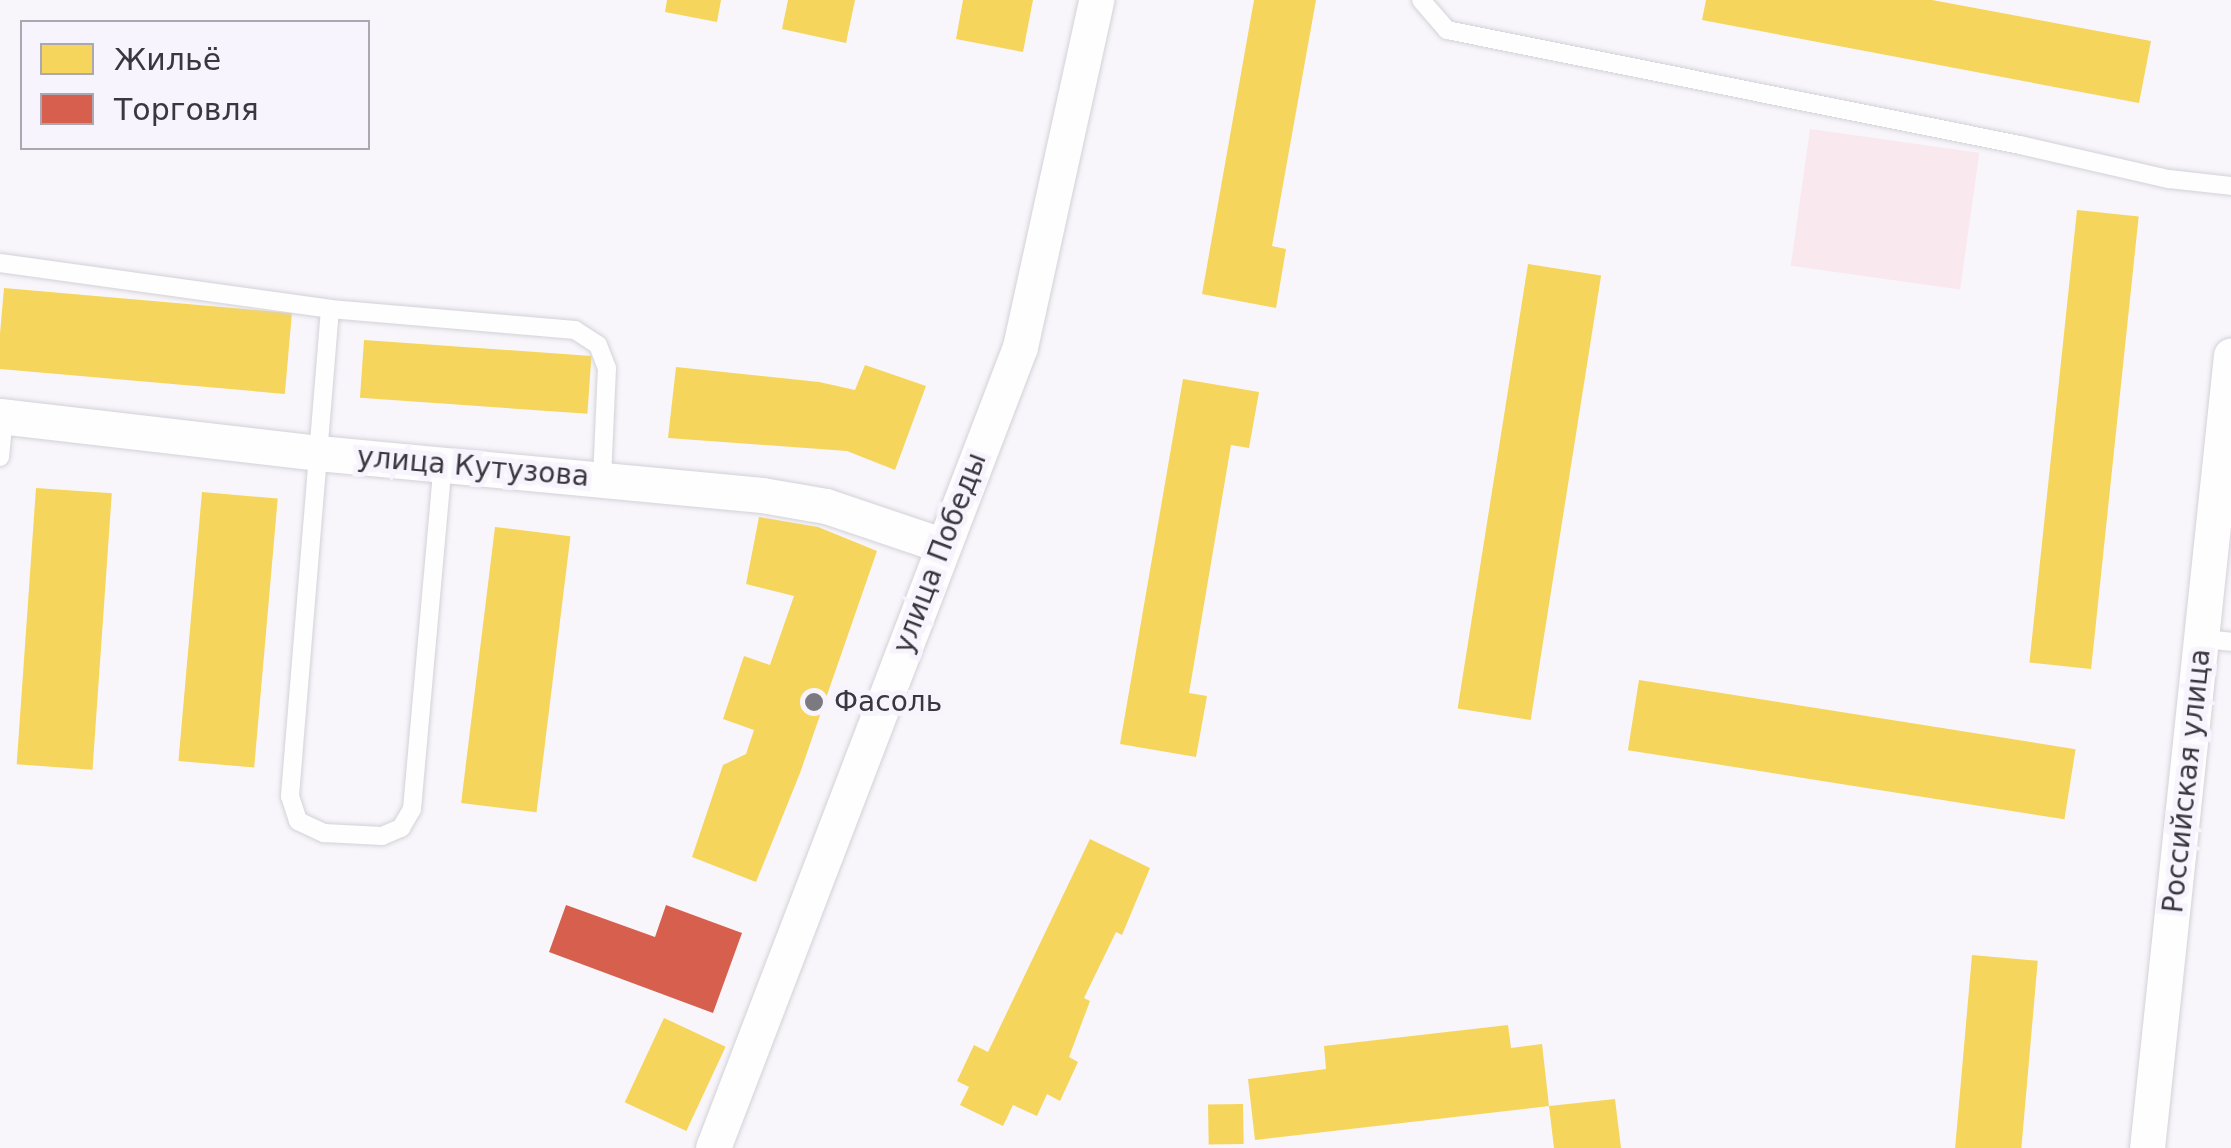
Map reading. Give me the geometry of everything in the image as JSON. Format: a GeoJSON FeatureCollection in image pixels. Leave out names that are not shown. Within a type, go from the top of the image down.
{"type":"FeatureCollection","features":[{"type":"Feature","properties":{"kind":"street","name":"улица Победы"},"geometry":{"type":"LineString","coordinates":[[713,1148],[940,545],[1020,346],[1096,0]]}},
{"type":"Feature","properties":{"kind":"street","name":"Российская улица"},"geometry":{"type":"LineString","coordinates":[[2147,1148],[2217,640],[2231,355]]}},
{"type":"Feature","properties":{"kind":"street","name":"улица Кутузова"},"geometry":{"type":"LineString","coordinates":[[2,416],[318,452],[602,478],[826,506],[940,545]]}},
{"type":"Feature","properties":{"kind":"lane"},"geometry":{"type":"LineString","coordinates":[[1422,0],[1447,30],[2020,144],[2169,179],[2231,186]]}},
{"type":"Feature","properties":{"kind":"lane"},"geometry":{"type":"LineString","coordinates":[[0,263],[330,309],[576,330],[598,345],[607,368],[602,478]]}},
{"type":"Feature","properties":{"kind":"lane"},"geometry":{"type":"LineString","coordinates":[[330,309],[290,796],[298,822],[324,833],[382,836],[402,828],[412,810],[443,464]]}},
{"type":"Feature","properties":{"kind":"lane"},"geometry":{"type":"LineString","coordinates":[[0,457],[2,416]]}},
{"type":"Feature","properties":{"kind":"shaded area"},"geometry":{"type":"Polygon","coordinates":[[[1810,129],[1979,153],[1960,289],[1791,266],[1810,129]]]}},
{"type":"Feature","properties":{"kind":"building: Жильё"},"geometry":{"type":"Polygon","coordinates":[[[667,0],[721,0],[717,22],[665,12],[667,0]]]}},
{"type":"Feature","properties":{"kind":"building: Жильё"},"geometry":{"type":"Polygon","coordinates":[[[788,0],[855,0],[846,43],[782,29],[788,0]]]}},
{"type":"Feature","properties":{"kind":"building: Жильё"},"geometry":{"type":"Polygon","coordinates":[[[963,0],[1033,0],[1023,52],[956,39],[963,0]]]}},
{"type":"Feature","properties":{"kind":"building: Жильё"},"geometry":{"type":"Polygon","coordinates":[[[1254,0],[1316,0],[1272,246],[1286,249],[1276,308],[1202,294],[1254,0]]]}},
{"type":"Feature","properties":{"kind":"building: Жильё"},"geometry":{"type":"Polygon","coordinates":[[[1706,0],[1932,0],[2151,41],[2139,103],[1702,20],[1706,0]]]}},
{"type":"Feature","properties":{"kind":"building: Жильё"},"geometry":{"type":"Polygon","coordinates":[[[2077,210],[2139,216],[2091,669],[2029,663],[2077,210]]]}},
{"type":"Feature","properties":{"kind":"building: Жильё"},"geometry":{"type":"Polygon","coordinates":[[[1528,264],[1601,276],[1531,720],[1458,708],[1528,264]]]}},
{"type":"Feature","properties":{"kind":"building: Жильё"},"geometry":{"type":"Polygon","coordinates":[[[4,288],[292,313],[285,394],[0,369],[4,288]]]}},
{"type":"Feature","properties":{"kind":"building: Жильё"},"geometry":{"type":"Polygon","coordinates":[[[364,340],[591,356],[587,414],[360,398],[364,340]]]}},
{"type":"Feature","properties":{"kind":"building: Жильё"},"geometry":{"type":"Polygon","coordinates":[[[865,365],[926,386],[895,470],[847,451],[668,438],[676,367],[819,382],[855,390],[865,365]]]}},
{"type":"Feature","properties":{"kind":"building: Жильё"},"geometry":{"type":"Polygon","coordinates":[[[1183,379],[1259,392],[1249,448],[1231,445],[1189,693],[1207,696],[1196,757],[1120,744],[1183,379]]]}},
{"type":"Feature","properties":{"kind":"building: Жильё"},"geometry":{"type":"Polygon","coordinates":[[[36,488],[112,493],[92,770],[17,764],[36,488]]]}},
{"type":"Feature","properties":{"kind":"building: Жильё"},"geometry":{"type":"Polygon","coordinates":[[[202,492],[278,499],[254,768],[178,761],[202,492]]]}},
{"type":"Feature","properties":{"kind":"building: Жильё"},"geometry":{"type":"Polygon","coordinates":[[[759,517],[818,527],[877,551],[800,773],[756,882],[692,857],[723,765],[746,754],[754,730],[723,719],[744,656],[770,665],[794,596],[746,584],[759,517]]]}},
{"type":"Feature","properties":{"kind":"building: Жильё"},"geometry":{"type":"Polygon","coordinates":[[[495,527],[570,536],[537,812],[461,803],[495,527]]]}},
{"type":"Feature","properties":{"kind":"building: Жильё"},"geometry":{"type":"Polygon","coordinates":[[[1639,680],[2076,749],[2064,819],[1628,750],[1639,680]]]}},
{"type":"Feature","properties":{"kind":"building: Жильё"},"geometry":{"type":"Polygon","coordinates":[[[1090,839],[1150,868],[1122,935],[1116,932],[1084,998],[1090,1001],[1069,1057],[1078,1062],[1060,1101],[1047,1094],[1037,1116],[1013,1105],[1003,1126],[960,1105],[969,1087],[957,1081],[974,1045],[988,1052],[1090,839]]]}},
{"type":"Feature","properties":{"kind":"building: Жильё"},"geometry":{"type":"Polygon","coordinates":[[[1972,955],[2038,961],[2021,1148],[1955,1148],[1972,955]]]}},
{"type":"Feature","properties":{"kind":"building: Жильё"},"geometry":{"type":"Polygon","coordinates":[[[664,1018],[726,1047],[686,1131],[625,1102],[664,1018]]]}},
{"type":"Feature","properties":{"kind":"building: Жильё"},"geometry":{"type":"Polygon","coordinates":[[[1508,1025],[1511,1048],[1542,1044],[1549,1106],[1255,1140],[1248,1079],[1326,1069],[1324,1046],[1508,1025]]]}},
{"type":"Feature","properties":{"kind":"building: Жильё"},"geometry":{"type":"Polygon","coordinates":[[[1615,1099],[1621,1148],[1554,1148],[1549,1106],[1615,1099]]]}},
{"type":"Feature","properties":{"kind":"building: Жильё"},"geometry":{"type":"Polygon","coordinates":[[[1243,1104],[1244,1144],[1209,1145],[1208,1105],[1243,1104]]]}},
{"type":"Feature","properties":{"kind":"building: Торговля"},"geometry":{"type":"Polygon","coordinates":[[[566,905],[655,937],[666,905],[742,933],[713,1013],[549,952],[566,905]]]}},
{"type":"Feature","properties":{"kind":"place","name":"Фасоль"},"geometry":{"type":"Point","coordinates":[814,702]}}]}
